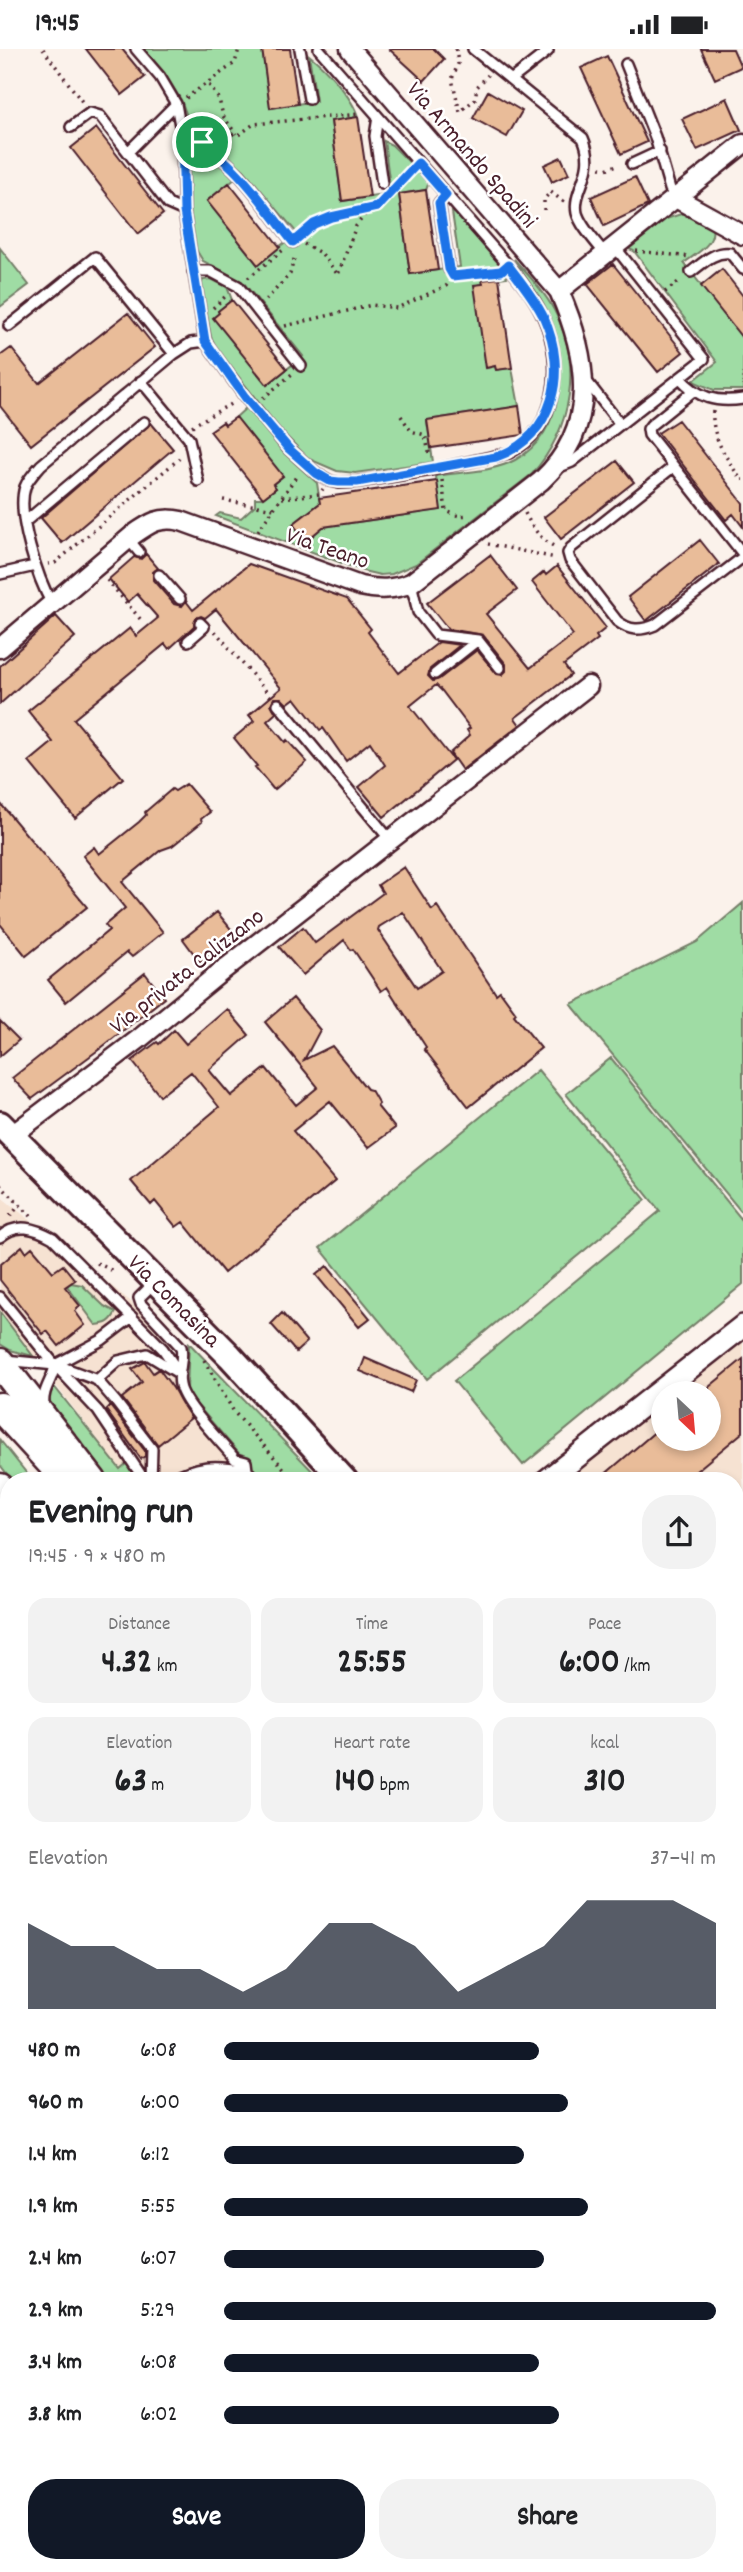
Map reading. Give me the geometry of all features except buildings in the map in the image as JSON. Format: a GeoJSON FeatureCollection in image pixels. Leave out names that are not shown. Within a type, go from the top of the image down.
{"type":"FeatureCollection","features":[{"type":"Feature","properties":{"kind":"highway"},"geometry":{"type":"LineString","coordinates":[[0,1361],[85,1472]]}},
{"type":"Feature","properties":{"kind":"highway"},"geometry":{"type":"LineString","coordinates":[[0,1407],[60,1472]]}},
{"type":"Feature","properties":{"kind":"highway"},"geometry":{"type":"LineString","coordinates":[[0,1427],[35,1472]]}},
{"type":"Feature","properties":{"kind":"main road","name":"Via Comasina"},"geometry":{"type":"LineString","coordinates":[[6,1130],[230,1356],[337,1472]]}},
{"type":"Feature","properties":{"kind":"street","name":"Via Armando Spadini"},"geometry":{"type":"LineString","coordinates":[[350,49],[559,291],[572,319],[585,379]]}},
{"type":"Feature","properties":{"kind":"street"},"geometry":{"type":"LineString","coordinates":[[559,291],[743,144]]}},
{"type":"Feature","properties":{"kind":"street"},"geometry":{"type":"LineString","coordinates":[[676,198],[741,234]]}},
{"type":"Feature","properties":{"kind":"street","name":"Via Teano"},"geometry":{"type":"LineString","coordinates":[[0,648],[52,604],[134,546],[148,524],[157,519],[168,518],[205,529],[360,586],[376,590],[394,589],[411,583],[552,470],[569,445],[579,419],[585,379]]}},
{"type":"Feature","properties":{"kind":"street","name":"Via privata Calizzano"},"geometry":{"type":"LineString","coordinates":[[6,1130],[129,1047],[222,971],[588,686]]}},
{"type":"Feature","properties":{"kind":"street"},"geometry":{"type":"LineString","coordinates":[[557,1472],[743,1326]]}},
{"type":"Feature","properties":{"kind":"lane"},"geometry":{"type":"LineString","coordinates":[[136,49],[160,77],[176,104],[182,136],[184,211],[205,341],[245,397],[305,464],[330,481],[357,482],[496,457],[518,449],[534,434],[549,408],[556,370],[554,347],[544,319],[534,299],[508,265],[319,49]]}},
{"type":"Feature","properties":{"kind":"lane"},"geometry":{"type":"LineString","coordinates":[[300,49],[309,99]]}},
{"type":"Feature","properties":{"kind":"lane"},"geometry":{"type":"LineString","coordinates":[[473,49],[577,131],[588,148],[589,163],[576,209],[580,221],[656,299],[704,359],[572,462],[552,470]]}},
{"type":"Feature","properties":{"kind":"lane"},"geometry":{"type":"LineString","coordinates":[[512,79],[548,51]]}},
{"type":"Feature","properties":{"kind":"lane"},"geometry":{"type":"LineString","coordinates":[[626,64],[660,151],[670,189],[676,198]]}},
{"type":"Feature","properties":{"kind":"lane"},"geometry":{"type":"LineString","coordinates":[[128,152],[176,104]]}},
{"type":"Feature","properties":{"kind":"lane"},"geometry":{"type":"LineString","coordinates":[[71,127],[90,113],[100,116],[168,204],[184,211]]}},
{"type":"Feature","properties":{"kind":"lane"},"geometry":{"type":"LineString","coordinates":[[375,113],[375,136],[382,184]]}},
{"type":"Feature","properties":{"kind":"lane"},"geometry":{"type":"LineString","coordinates":[[182,136],[202,142],[238,174],[294,240]]}},
{"type":"Feature","properties":{"kind":"lane"},"geometry":{"type":"LineString","coordinates":[[632,164],[660,151]]}},
{"type":"Feature","properties":{"kind":"lane"},"geometry":{"type":"LineString","coordinates":[[446,195],[439,203],[449,269]]}},
{"type":"Feature","properties":{"kind":"lane"},"geometry":{"type":"LineString","coordinates":[[730,253],[741,234]]}},
{"type":"Feature","properties":{"kind":"lane"},"geometry":{"type":"LineString","coordinates":[[691,272],[722,252],[730,253],[743,269]]}},
{"type":"Feature","properties":{"kind":"lane"},"geometry":{"type":"LineString","coordinates":[[9,326],[95,257],[174,354]]}},
{"type":"Feature","properties":{"kind":"lane"},"geometry":{"type":"LineString","coordinates":[[193,271],[210,271],[238,286],[301,366]]}},
{"type":"Feature","properties":{"kind":"lane"},"geometry":{"type":"LineString","coordinates":[[52,604],[35,566],[26,521],[23,502],[25,488],[31,476],[174,354],[191,343],[205,341]]}},
{"type":"Feature","properties":{"kind":"lane"},"geometry":{"type":"LineString","coordinates":[[680,378],[692,392],[713,399],[743,399]]}},
{"type":"Feature","properties":{"kind":"lane"},"geometry":{"type":"LineString","coordinates":[[585,379],[620,424]]}},
{"type":"Feature","properties":{"kind":"lane"},"geometry":{"type":"LineString","coordinates":[[141,381],[184,432],[192,448],[198,481]]}},
{"type":"Feature","properties":{"kind":"lane"},"geometry":{"type":"LineString","coordinates":[[673,467],[571,548],[569,556],[617,621],[626,628],[641,630],[655,625],[743,555],[649,435],[648,429],[692,392]]}},
{"type":"Feature","properties":{"kind":"lane"},"geometry":{"type":"LineString","coordinates":[[26,521],[144,422]]}},
{"type":"Feature","properties":{"kind":"lane"},"geometry":{"type":"LineString","coordinates":[[0,574],[35,566]]}},
{"type":"Feature","properties":{"kind":"lane"},"geometry":{"type":"LineString","coordinates":[[159,575],[180,599]]}},
{"type":"Feature","properties":{"kind":"lane"},"geometry":{"type":"LineString","coordinates":[[411,583],[418,612],[436,635],[478,640],[500,668]]}},
{"type":"Feature","properties":{"kind":"lane"},"geometry":{"type":"LineString","coordinates":[[188,641],[202,625]]}},
{"type":"Feature","properties":{"kind":"lane"},"geometry":{"type":"LineString","coordinates":[[435,674],[478,640]]}},
{"type":"Feature","properties":{"kind":"lane"},"geometry":{"type":"LineString","coordinates":[[278,704],[391,841]]}},
{"type":"Feature","properties":{"kind":"lane"},"geometry":{"type":"LineString","coordinates":[[0,1237],[19,1227],[36,1229],[52,1238],[163,1349],[180,1374]]}},
{"type":"Feature","properties":{"kind":"lane"},"geometry":{"type":"LineString","coordinates":[[155,1281],[139,1298],[141,1304],[181,1347],[183,1356],[179,1384],[184,1397],[235,1459],[246,1462],[247,1470]]}},
{"type":"Feature","properties":{"kind":"lane"},"geometry":{"type":"LineString","coordinates":[[0,1297],[55,1365],[99,1411],[139,1472]]}},
{"type":"Feature","properties":{"kind":"lane"},"geometry":{"type":"LineString","coordinates":[[55,1365],[102,1340],[132,1317]]}},
{"type":"Feature","properties":{"kind":"lane"},"geometry":{"type":"LineString","coordinates":[[97,1380],[118,1361],[147,1354],[180,1374]]}},
{"type":"Feature","properties":{"kind":"lane"},"geometry":{"type":"LineString","coordinates":[[0,1361],[55,1365],[97,1380],[152,1449],[151,1472]]}},
{"type":"Feature","properties":{"kind":"lane"},"geometry":{"type":"LineString","coordinates":[[47,1422],[43,1396],[54,1376],[55,1365]]}},
{"type":"Feature","properties":{"kind":"lane"},"geometry":{"type":"LineString","coordinates":[[184,1472],[208,1465],[247,1470]]}},
{"type":"Feature","properties":{"kind":"lane"},"geometry":{"type":"LineString","coordinates":[[0,1613],[0,1623]]}},
{"type":"Feature","properties":{"kind":"path"},"geometry":{"type":"LineString","coordinates":[[43,49],[90,113]]}},
{"type":"Feature","properties":{"kind":"path"},"geometry":{"type":"LineString","coordinates":[[176,104],[235,63],[239,49]]}},
{"type":"Feature","properties":{"kind":"path"},"geometry":{"type":"LineString","coordinates":[[456,49],[458,64],[452,79],[460,112],[475,99],[477,87],[496,67]]}},
{"type":"Feature","properties":{"kind":"path"},"geometry":{"type":"LineString","coordinates":[[208,84],[219,99],[223,116],[236,134]]}},
{"type":"Feature","properties":{"kind":"path"},"geometry":{"type":"LineString","coordinates":[[202,142],[212,133],[240,134],[254,124],[375,113]]}},
{"type":"Feature","properties":{"kind":"path"},"geometry":{"type":"LineString","coordinates":[[200,316],[206,314],[314,224],[331,217],[369,210],[384,202],[418,163]]}},
{"type":"Feature","properties":{"kind":"path"},"geometry":{"type":"LineString","coordinates":[[589,163],[607,169],[620,164],[632,164]]}},
{"type":"Feature","properties":{"kind":"path"},"geometry":{"type":"LineString","coordinates":[[544,210],[544,199],[551,192],[576,209]]}},
{"type":"Feature","properties":{"kind":"path"},"geometry":{"type":"LineString","coordinates":[[294,240],[322,254],[338,275],[356,226],[369,210]]}},
{"type":"Feature","properties":{"kind":"path"},"geometry":{"type":"LineString","coordinates":[[258,312],[275,288],[290,274],[295,262],[294,240]]}},
{"type":"Feature","properties":{"kind":"path"},"geometry":{"type":"LineString","coordinates":[[634,251],[707,260]]}},
{"type":"Feature","properties":{"kind":"path"},"geometry":{"type":"LineString","coordinates":[[274,332],[280,328],[372,305],[397,308],[446,286],[453,276],[501,271],[508,265]]}},
{"type":"Feature","properties":{"kind":"path"},"geometry":{"type":"LineString","coordinates":[[656,299],[691,272]]}},
{"type":"Feature","properties":{"kind":"path"},"geometry":{"type":"LineString","coordinates":[[253,406],[301,366]]}},
{"type":"Feature","properties":{"kind":"path"},"geometry":{"type":"LineString","coordinates":[[184,432],[226,405],[245,397]]}},
{"type":"Feature","properties":{"kind":"path"},"geometry":{"type":"LineString","coordinates":[[713,399],[712,426],[718,442],[743,480]]}},
{"type":"Feature","properties":{"kind":"path"},"geometry":{"type":"LineString","coordinates":[[401,417],[411,431],[425,435],[446,511],[459,516],[471,515],[485,543],[569,556]]}},
{"type":"Feature","properties":{"kind":"path"},"geometry":{"type":"LineString","coordinates":[[35,566],[55,563],[192,448]]}},
{"type":"Feature","properties":{"kind":"path"},"geometry":{"type":"LineString","coordinates":[[257,531],[305,464]]}},
{"type":"Feature","properties":{"kind":"path"},"geometry":{"type":"LineString","coordinates":[[282,498],[319,494],[330,481]]}},
{"type":"Feature","properties":{"kind":"path"},"geometry":{"type":"LineString","coordinates":[[223,499],[274,509]]}},
{"type":"Feature","properties":{"kind":"path"},"geometry":{"type":"LineString","coordinates":[[516,501],[541,538],[569,556]]}},
{"type":"Feature","properties":{"kind":"path"},"geometry":{"type":"LineString","coordinates":[[103,576],[142,621]]}},
{"type":"Feature","properties":{"kind":"path"},"geometry":{"type":"LineString","coordinates":[[202,625],[208,623],[278,704]]}},
{"type":"Feature","properties":{"kind":"path"},"geometry":{"type":"LineString","coordinates":[[203,1359],[234,1412],[287,1472]]}},
{"type":"Feature","properties":{"kind":"shaded area"},"geometry":{"type":"Polygon","coordinates":[[[0,1196],[130,1301],[170,1346],[191,1398],[246,1462],[231,1472],[126,1472],[120,1469],[0,1312],[0,1196]]]}},
{"type":"Feature","properties":{"kind":"shaded area"},"geometry":{"type":"Polygon","coordinates":[[[743,1342],[743,1472],[577,1472],[651,1414],[651,1451],[721,1451],[721,1381],[693,1381],[743,1342]]]}},
{"type":"Feature","properties":{"kind":"green space"},"geometry":{"type":"Polygon","coordinates":[[[144,49],[262,49],[271,108],[316,101],[309,55],[323,67],[345,92],[358,117],[331,121],[342,201],[391,194],[384,141],[392,145],[429,182],[426,190],[399,194],[410,274],[460,267],[452,212],[459,215],[505,268],[507,277],[483,280],[483,284],[475,285],[487,368],[512,368],[519,406],[427,420],[433,462],[355,473],[337,471],[309,459],[281,431],[217,349],[211,337],[201,285],[203,280],[211,279],[227,287],[232,300],[218,311],[214,318],[267,385],[303,356],[243,282],[203,261],[195,248],[190,210],[188,144],[208,152],[235,179],[207,201],[257,264],[297,233],[244,170],[191,127],[181,100],[164,72],[144,49]]]}},
{"type":"Feature","properties":{"kind":"green space"},"geometry":{"type":"Polygon","coordinates":[[[684,213],[694,215],[712,226],[708,243],[684,263],[743,339],[743,390],[714,390],[693,381],[717,362],[634,251],[629,249],[666,219],[684,213]]]}},
{"type":"Feature","properties":{"kind":"green space"},"geometry":{"type":"Polygon","coordinates":[[[0,248],[29,285],[0,307],[0,248]]]}},
{"type":"Feature","properties":{"kind":"green space"},"geometry":{"type":"Polygon","coordinates":[[[514,259],[541,290],[554,310],[563,331],[570,374],[564,417],[546,456],[532,474],[416,564],[392,574],[380,575],[363,571],[216,516],[220,513],[241,518],[255,505],[255,498],[263,498],[276,488],[273,484],[283,476],[236,417],[247,407],[283,452],[317,483],[320,503],[293,524],[306,540],[323,527],[440,510],[436,476],[497,467],[515,460],[532,448],[553,414],[560,374],[558,353],[547,315],[514,259]]]}},
{"type":"Feature","properties":{"kind":"green space"},"geometry":{"type":"Polygon","coordinates":[[[743,903],[743,1214],[571,1004],[697,942],[743,903]]]}},
{"type":"Feature","properties":{"kind":"green space"},"geometry":{"type":"Polygon","coordinates":[[[611,1058],[743,1221],[743,1284],[523,1465],[454,1381],[660,1211],[566,1094],[611,1058]]]}},
{"type":"Feature","properties":{"kind":"green space"},"geometry":{"type":"Polygon","coordinates":[[[538,1070],[646,1200],[427,1379],[320,1248],[538,1070]]]}},
{"type":"Feature","properties":{"kind":"green space"},"geometry":{"type":"Polygon","coordinates":[[[71,1283],[82,1285],[104,1306],[116,1312],[112,1318],[106,1323],[96,1325],[67,1286],[71,1283]]]}},
{"type":"Feature","properties":{"kind":"green space"},"geometry":{"type":"Polygon","coordinates":[[[0,1312],[33,1356],[10,1350],[0,1344],[0,1312]]]}},
{"type":"Feature","properties":{"kind":"green space"},"geometry":{"type":"Polygon","coordinates":[[[189,1343],[313,1472],[255,1472],[191,1398],[187,1389],[189,1343]]]}},
{"type":"Feature","properties":{"kind":"green space"},"geometry":{"type":"Polygon","coordinates":[[[53,1385],[120,1469],[127,1463],[134,1472],[96,1472],[47,1404],[53,1385]]]}},
{"type":"Feature","properties":{"kind":"green space"},"geometry":{"type":"Polygon","coordinates":[[[0,1440],[26,1472],[6,1472],[0,1465],[0,1440]]]}},
{"type":"Feature","properties":{"kind":"route"},"geometry":{"type":"LineString","coordinates":[[182,136],[202,142],[238,174],[293,242],[314,224],[331,217],[377,207],[418,163],[446,195],[439,203],[449,269],[453,276],[501,271],[508,265],[534,299],[544,319],[554,347],[556,370],[549,408],[534,434],[518,449],[496,457],[357,482],[330,481],[305,464],[245,397],[205,341],[184,211],[182,136]]}}]}
